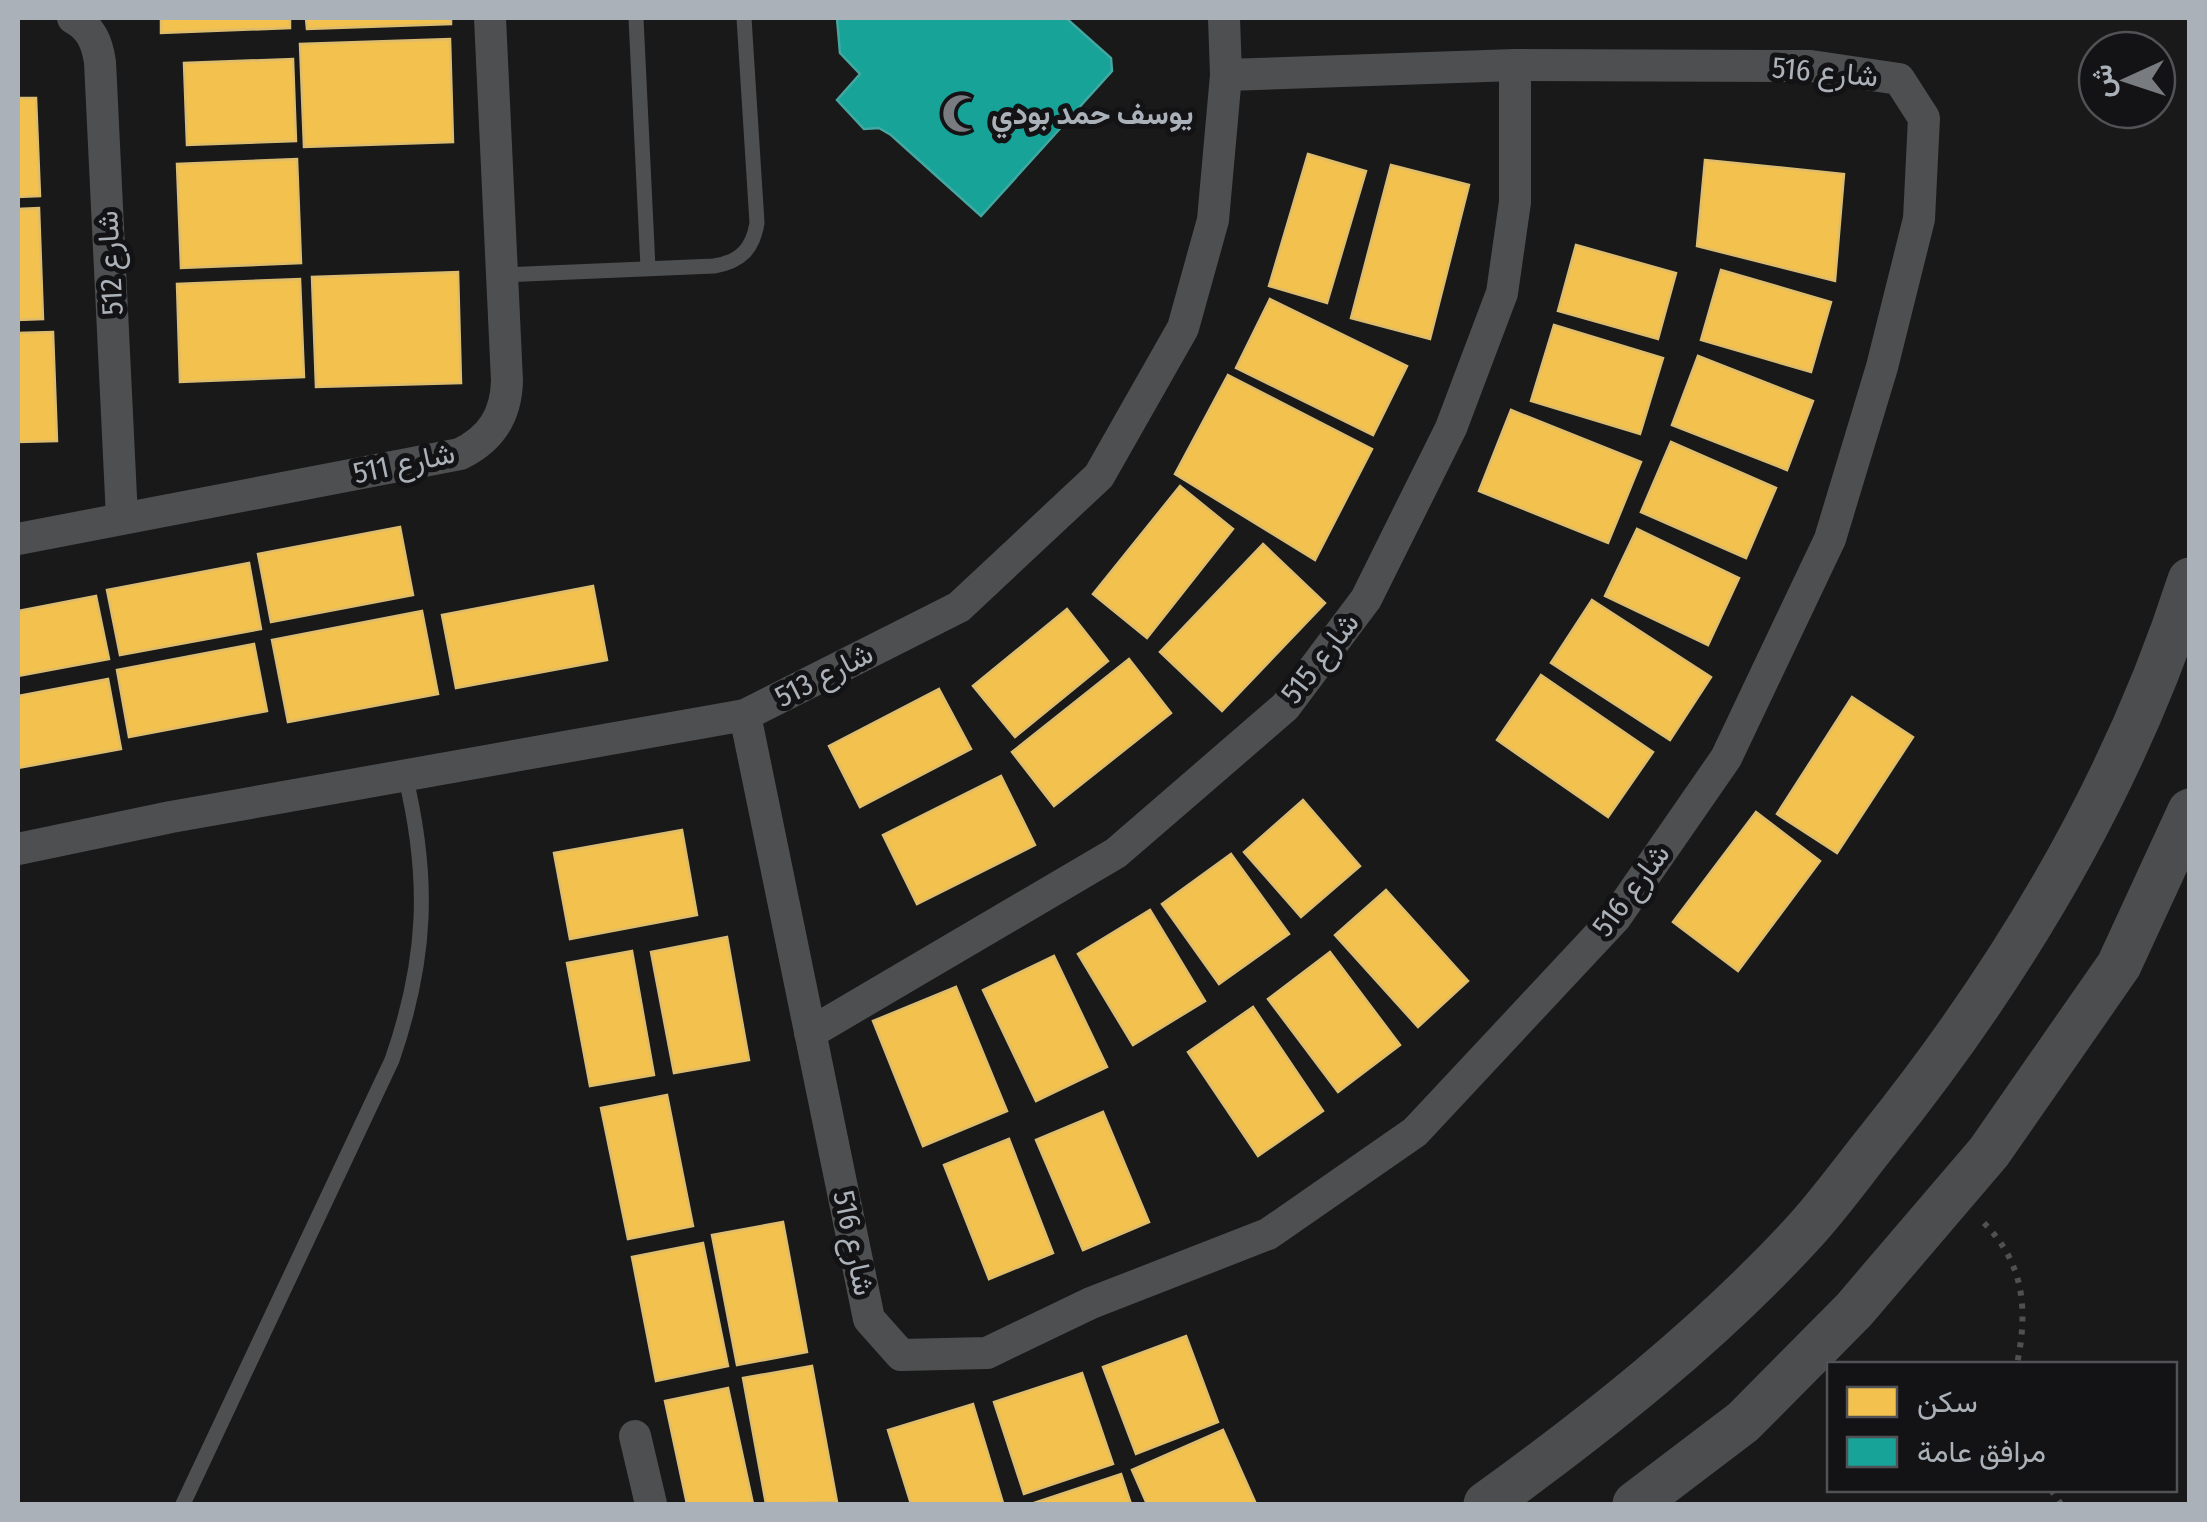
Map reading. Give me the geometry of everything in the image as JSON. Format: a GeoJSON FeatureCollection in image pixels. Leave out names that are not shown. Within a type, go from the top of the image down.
{"type":"FeatureCollection","features":[{"type":"Feature","properties":{"kind":"street","name":"شارع 512"},"geometry":{"type":"LineString","coordinates":[[73,18],[90,32],[98,46],[100,62],[122,518]]}},
{"type":"Feature","properties":{"kind":"street","name":"شارع 511"},"geometry":{"type":"LineString","coordinates":[[18,539],[460,454],[474,447],[496,426],[507,396],[490,18]]}},
{"type":"Feature","properties":{"kind":"street","name":"شارع 513"},"geometry":{"type":"LineString","coordinates":[[18,849],[171,817],[745,715],[959,607],[1100,476],[1183,328],[1213,220],[1226,75],[1224,18]]}},
{"type":"Feature","properties":{"kind":"street","name":"شارع 516"},"geometry":{"type":"LineString","coordinates":[[745,715],[870,1319],[901,1354],[987,1353],[1091,1303],[1268,1234],[1415,1132],[1616,917],[1726,758],[1830,539],[1882,366],[1919,219],[1924,118],[1899,79],[1810,66],[1516,65],[1226,75]]}},
{"type":"Feature","properties":{"kind":"street","name":"شارع 515"},"geometry":{"type":"LineString","coordinates":[[810,1033],[1116,853],[1284,706],[1366,599],[1451,428],[1502,293],[1515,202],[1516,65]]}},
{"type":"Feature","properties":{"kind":"street"},"geometry":{"type":"LineString","coordinates":[[1486,1504],[1569,1444],[1694,1339],[1802,1234],[1934,1070],[2044,906],[2122,760],[2190,580]]}},
{"type":"Feature","properties":{"kind":"street"},"geometry":{"type":"LineString","coordinates":[[1635,1504],[1743,1422],[1854,1310],[1989,1152],[2120,965],[2190,811]]}},
{"type":"Feature","properties":{"kind":"street"},"geometry":{"type":"LineString","coordinates":[[635,1436],[651,1504]]}},
{"type":"Feature","properties":{"kind":"lane"},"geometry":{"type":"LineString","coordinates":[[636,18],[648,268]]}},
{"type":"Feature","properties":{"kind":"lane"},"geometry":{"type":"LineString","coordinates":[[502,275],[727,264],[749,248],[755,236],[744,18]]}},
{"type":"Feature","properties":{"kind":"lane"},"geometry":{"type":"LineString","coordinates":[[183,1504],[392,1060],[408,1014],[418,966],[423,902],[416,822],[405,775]]}},
{"type":"Feature","properties":{"kind":"path"},"geometry":{"type":"LineString","coordinates":[[1952,1196],[1988,1227],[2018,1271],[2025,1327],[2017,1362]]}},
{"type":"Feature","properties":{"kind":"building: سكن"},"geometry":{"type":"Polygon","coordinates":[[[161,18],[290,18],[290,28],[161,33],[161,18]]]}},
{"type":"Feature","properties":{"kind":"building: سكن"},"geometry":{"type":"Polygon","coordinates":[[[306,18],[451,18],[451,24],[307,29],[306,18]]]}},
{"type":"Feature","properties":{"kind":"building: سكن"},"geometry":{"type":"Polygon","coordinates":[[[450,39],[453,142],[304,147],[300,44],[450,39]]]}},
{"type":"Feature","properties":{"kind":"building: سكن"},"geometry":{"type":"Polygon","coordinates":[[[293,59],[296,141],[187,145],[184,63],[293,59]]]}},
{"type":"Feature","properties":{"kind":"building: سكن"},"geometry":{"type":"Polygon","coordinates":[[[18,98],[36,98],[40,196],[18,197],[18,98]]]}},
{"type":"Feature","properties":{"kind":"building: سكن"},"geometry":{"type":"Polygon","coordinates":[[[1308,154],[1366,171],[1327,303],[1269,286],[1308,154]]]}},
{"type":"Feature","properties":{"kind":"building: سكن"},"geometry":{"type":"Polygon","coordinates":[[[297,159],[301,263],[181,268],[177,164],[297,159]]]}},
{"type":"Feature","properties":{"kind":"building: سكن"},"geometry":{"type":"Polygon","coordinates":[[[1705,160],[1844,174],[1835,281],[1697,246],[1705,160]]]}},
{"type":"Feature","properties":{"kind":"building: سكن"},"geometry":{"type":"Polygon","coordinates":[[[1391,165],[1469,185],[1430,339],[1351,318],[1391,165]]]}},
{"type":"Feature","properties":{"kind":"building: سكن"},"geometry":{"type":"Polygon","coordinates":[[[39,208],[43,319],[18,320],[18,209],[39,208]]]}},
{"type":"Feature","properties":{"kind":"building: سكن"},"geometry":{"type":"Polygon","coordinates":[[[1576,245],[1676,273],[1658,339],[1558,311],[1576,245]]]}},
{"type":"Feature","properties":{"kind":"building: سكن"},"geometry":{"type":"Polygon","coordinates":[[[1721,270],[1831,302],[1811,372],[1701,340],[1721,270]]]}},
{"type":"Feature","properties":{"kind":"building: سكن"},"geometry":{"type":"Polygon","coordinates":[[[458,272],[461,383],[316,387],[312,277],[458,272]]]}},
{"type":"Feature","properties":{"kind":"building: سكن"},"geometry":{"type":"Polygon","coordinates":[[[300,279],[304,377],[180,382],[177,284],[300,279]]]}},
{"type":"Feature","properties":{"kind":"building: سكن"},"geometry":{"type":"Polygon","coordinates":[[[1270,299],[1407,366],[1373,435],[1236,368],[1270,299]]]}},
{"type":"Feature","properties":{"kind":"building: سكن"},"geometry":{"type":"Polygon","coordinates":[[[1554,325],[1663,358],[1640,434],[1531,401],[1554,325]]]}},
{"type":"Feature","properties":{"kind":"building: سكن"},"geometry":{"type":"Polygon","coordinates":[[[53,332],[57,441],[18,442],[18,333],[53,332]]]}},
{"type":"Feature","properties":{"kind":"building: سكن"},"geometry":{"type":"Polygon","coordinates":[[[1698,356],[1813,401],[1787,470],[1672,425],[1698,356]]]}},
{"type":"Feature","properties":{"kind":"building: سكن"},"geometry":{"type":"Polygon","coordinates":[[[1228,375],[1372,449],[1315,560],[1175,474],[1228,375]]]}},
{"type":"Feature","properties":{"kind":"building: سكن"},"geometry":{"type":"Polygon","coordinates":[[[1511,410],[1641,462],[1608,543],[1479,491],[1511,410]]]}},
{"type":"Feature","properties":{"kind":"building: سكن"},"geometry":{"type":"Polygon","coordinates":[[[1671,442],[1776,488],[1746,558],[1641,512],[1671,442]]]}},
{"type":"Feature","properties":{"kind":"building: سكن"},"geometry":{"type":"Polygon","coordinates":[[[1180,486],[1233,529],[1147,638],[1093,594],[1180,486]]]}},
{"type":"Feature","properties":{"kind":"building: سكن"},"geometry":{"type":"Polygon","coordinates":[[[400,527],[413,595],[271,622],[258,554],[400,527]]]}},
{"type":"Feature","properties":{"kind":"building: سكن"},"geometry":{"type":"Polygon","coordinates":[[[1637,529],[1739,578],[1708,645],[1605,596],[1637,529]]]}},
{"type":"Feature","properties":{"kind":"building: سكن"},"geometry":{"type":"Polygon","coordinates":[[[1263,544],[1325,603],[1222,711],[1160,652],[1263,544]]]}},
{"type":"Feature","properties":{"kind":"building: سكن"},"geometry":{"type":"Polygon","coordinates":[[[249,563],[261,629],[120,655],[107,590],[249,563]]]}},
{"type":"Feature","properties":{"kind":"building: سكن"},"geometry":{"type":"Polygon","coordinates":[[[593,586],[607,660],[456,688],[442,615],[593,586]]]}},
{"type":"Feature","properties":{"kind":"building: سكن"},"geometry":{"type":"Polygon","coordinates":[[[96,596],[109,659],[18,676],[18,611],[96,596]]]}},
{"type":"Feature","properties":{"kind":"building: سكن"},"geometry":{"type":"Polygon","coordinates":[[[1592,600],[1711,677],[1670,740],[1551,663],[1592,600]]]}},
{"type":"Feature","properties":{"kind":"building: سكن"},"geometry":{"type":"Polygon","coordinates":[[[1067,609],[1108,661],[1015,737],[973,686],[1067,609]]]}},
{"type":"Feature","properties":{"kind":"building: سكن"},"geometry":{"type":"Polygon","coordinates":[[[422,611],[438,694],[288,722],[272,640],[422,611]]]}},
{"type":"Feature","properties":{"kind":"building: سكن"},"geometry":{"type":"Polygon","coordinates":[[[254,644],[267,711],[129,737],[117,670],[254,644]]]}},
{"type":"Feature","properties":{"kind":"building: سكن"},"geometry":{"type":"Polygon","coordinates":[[[1129,659],[1171,713],[1054,806],[1012,752],[1129,659]]]}},
{"type":"Feature","properties":{"kind":"building: سكن"},"geometry":{"type":"Polygon","coordinates":[[[1541,675],[1653,752],[1608,817],[1497,740],[1541,675]]]}},
{"type":"Feature","properties":{"kind":"building: سكن"},"geometry":{"type":"Polygon","coordinates":[[[108,679],[121,749],[18,768],[18,696],[108,679]]]}},
{"type":"Feature","properties":{"kind":"building: سكن"},"geometry":{"type":"Polygon","coordinates":[[[939,689],[971,749],[860,807],[829,746],[939,689]]]}},
{"type":"Feature","properties":{"kind":"building: سكن"},"geometry":{"type":"Polygon","coordinates":[[[1852,697],[1913,737],[1837,853],[1777,814],[1852,697]]]}},
{"type":"Feature","properties":{"kind":"building: سكن"},"geometry":{"type":"Polygon","coordinates":[[[1001,776],[1035,845],[917,904],[883,835],[1001,776]]]}},
{"type":"Feature","properties":{"kind":"building: سكن"},"geometry":{"type":"Polygon","coordinates":[[[1303,800],[1360,866],[1301,917],[1244,852],[1303,800]]]}},
{"type":"Feature","properties":{"kind":"building: سكن"},"geometry":{"type":"Polygon","coordinates":[[[1756,812],[1820,861],[1738,971],[1673,922],[1756,812]]]}},
{"type":"Feature","properties":{"kind":"building: سكن"},"geometry":{"type":"Polygon","coordinates":[[[682,830],[697,915],[570,939],[554,853],[682,830]]]}},
{"type":"Feature","properties":{"kind":"building: سكن"},"geometry":{"type":"Polygon","coordinates":[[[1231,854],[1289,934],[1219,984],[1162,904],[1231,854]]]}},
{"type":"Feature","properties":{"kind":"building: سكن"},"geometry":{"type":"Polygon","coordinates":[[[1386,890],[1468,981],[1418,1027],[1335,935],[1386,890]]]}},
{"type":"Feature","properties":{"kind":"building: سكن"},"geometry":{"type":"Polygon","coordinates":[[[1150,910],[1205,1001],[1133,1045],[1078,954],[1150,910]]]}},
{"type":"Feature","properties":{"kind":"building: سكن"},"geometry":{"type":"Polygon","coordinates":[[[727,937],[749,1060],[674,1073],[651,952],[727,937]]]}},
{"type":"Feature","properties":{"kind":"building: سكن"},"geometry":{"type":"Polygon","coordinates":[[[632,951],[654,1075],[590,1086],[567,963],[632,951]]]}},
{"type":"Feature","properties":{"kind":"building: سكن"},"geometry":{"type":"Polygon","coordinates":[[[1330,952],[1400,1045],[1338,1092],[1268,999],[1330,952]]]}},
{"type":"Feature","properties":{"kind":"building: سكن"},"geometry":{"type":"Polygon","coordinates":[[[1054,956],[1107,1067],[1036,1101],[983,990],[1054,956]]]}},
{"type":"Feature","properties":{"kind":"building: سكن"},"geometry":{"type":"Polygon","coordinates":[[[956,987],[1007,1111],[923,1146],[873,1021],[956,987]]]}},
{"type":"Feature","properties":{"kind":"building: سكن"},"geometry":{"type":"Polygon","coordinates":[[[1253,1007],[1323,1111],[1258,1156],[1188,1052],[1253,1007]]]}},
{"type":"Feature","properties":{"kind":"building: سكن"},"geometry":{"type":"Polygon","coordinates":[[[667,1095],[693,1226],[628,1239],[601,1108],[667,1095]]]}},
{"type":"Feature","properties":{"kind":"building: سكن"},"geometry":{"type":"Polygon","coordinates":[[[1103,1112],[1149,1222],[1083,1250],[1036,1140],[1103,1112]]]}},
{"type":"Feature","properties":{"kind":"building: سكن"},"geometry":{"type":"Polygon","coordinates":[[[1009,1139],[1053,1253],[989,1279],[944,1165],[1009,1139]]]}},
{"type":"Feature","properties":{"kind":"building: سكن"},"geometry":{"type":"Polygon","coordinates":[[[783,1222],[807,1352],[737,1365],[712,1235],[783,1222]]]}},
{"type":"Feature","properties":{"kind":"building: سكن"},"geometry":{"type":"Polygon","coordinates":[[[703,1243],[728,1366],[656,1381],[632,1257],[703,1243]]]}},
{"type":"Feature","properties":{"kind":"building: سكن"},"geometry":{"type":"Polygon","coordinates":[[[1186,1336],[1218,1422],[1136,1454],[1103,1367],[1186,1336]]]}},
{"type":"Feature","properties":{"kind":"building: سكن"},"geometry":{"type":"Polygon","coordinates":[[[812,1366],[837,1502],[766,1504],[743,1378],[812,1366]]]}},
{"type":"Feature","properties":{"kind":"building: سكن"},"geometry":{"type":"Polygon","coordinates":[[[1082,1373],[1113,1464],[1024,1494],[994,1402],[1082,1373]]]}},
{"type":"Feature","properties":{"kind":"building: سكن"},"geometry":{"type":"Polygon","coordinates":[[[728,1388],[753,1504],[687,1504],[665,1401],[728,1388]]]}},
{"type":"Feature","properties":{"kind":"building: سكن"},"geometry":{"type":"Polygon","coordinates":[[[973,1404],[1003,1503],[911,1504],[888,1430],[973,1404]]]}},
{"type":"Feature","properties":{"kind":"building: سكن"},"geometry":{"type":"Polygon","coordinates":[[[1223,1430],[1256,1504],[1147,1504],[1132,1470],[1223,1430]]]}},
{"type":"Feature","properties":{"kind":"building: سكن"},"geometry":{"type":"Polygon","coordinates":[[[1121,1474],[1131,1504],[1031,1504],[1121,1474]]]}},
{"type":"Feature","properties":{"kind":"building: مرافق عامة","name":"يوسف حمد بودي"},"geometry":{"type":"Polygon","coordinates":[[[837,18],[1066,18],[1111,58],[1112,71],[981,216],[891,135],[879,128],[864,129],[837,100],[860,74],[840,53],[837,18]]]}},
{"type":"Feature","properties":{"kind":"place","name":"يوسف حمد بودي"},"geometry":{"type":"Point","coordinates":[961,114]}}]}
